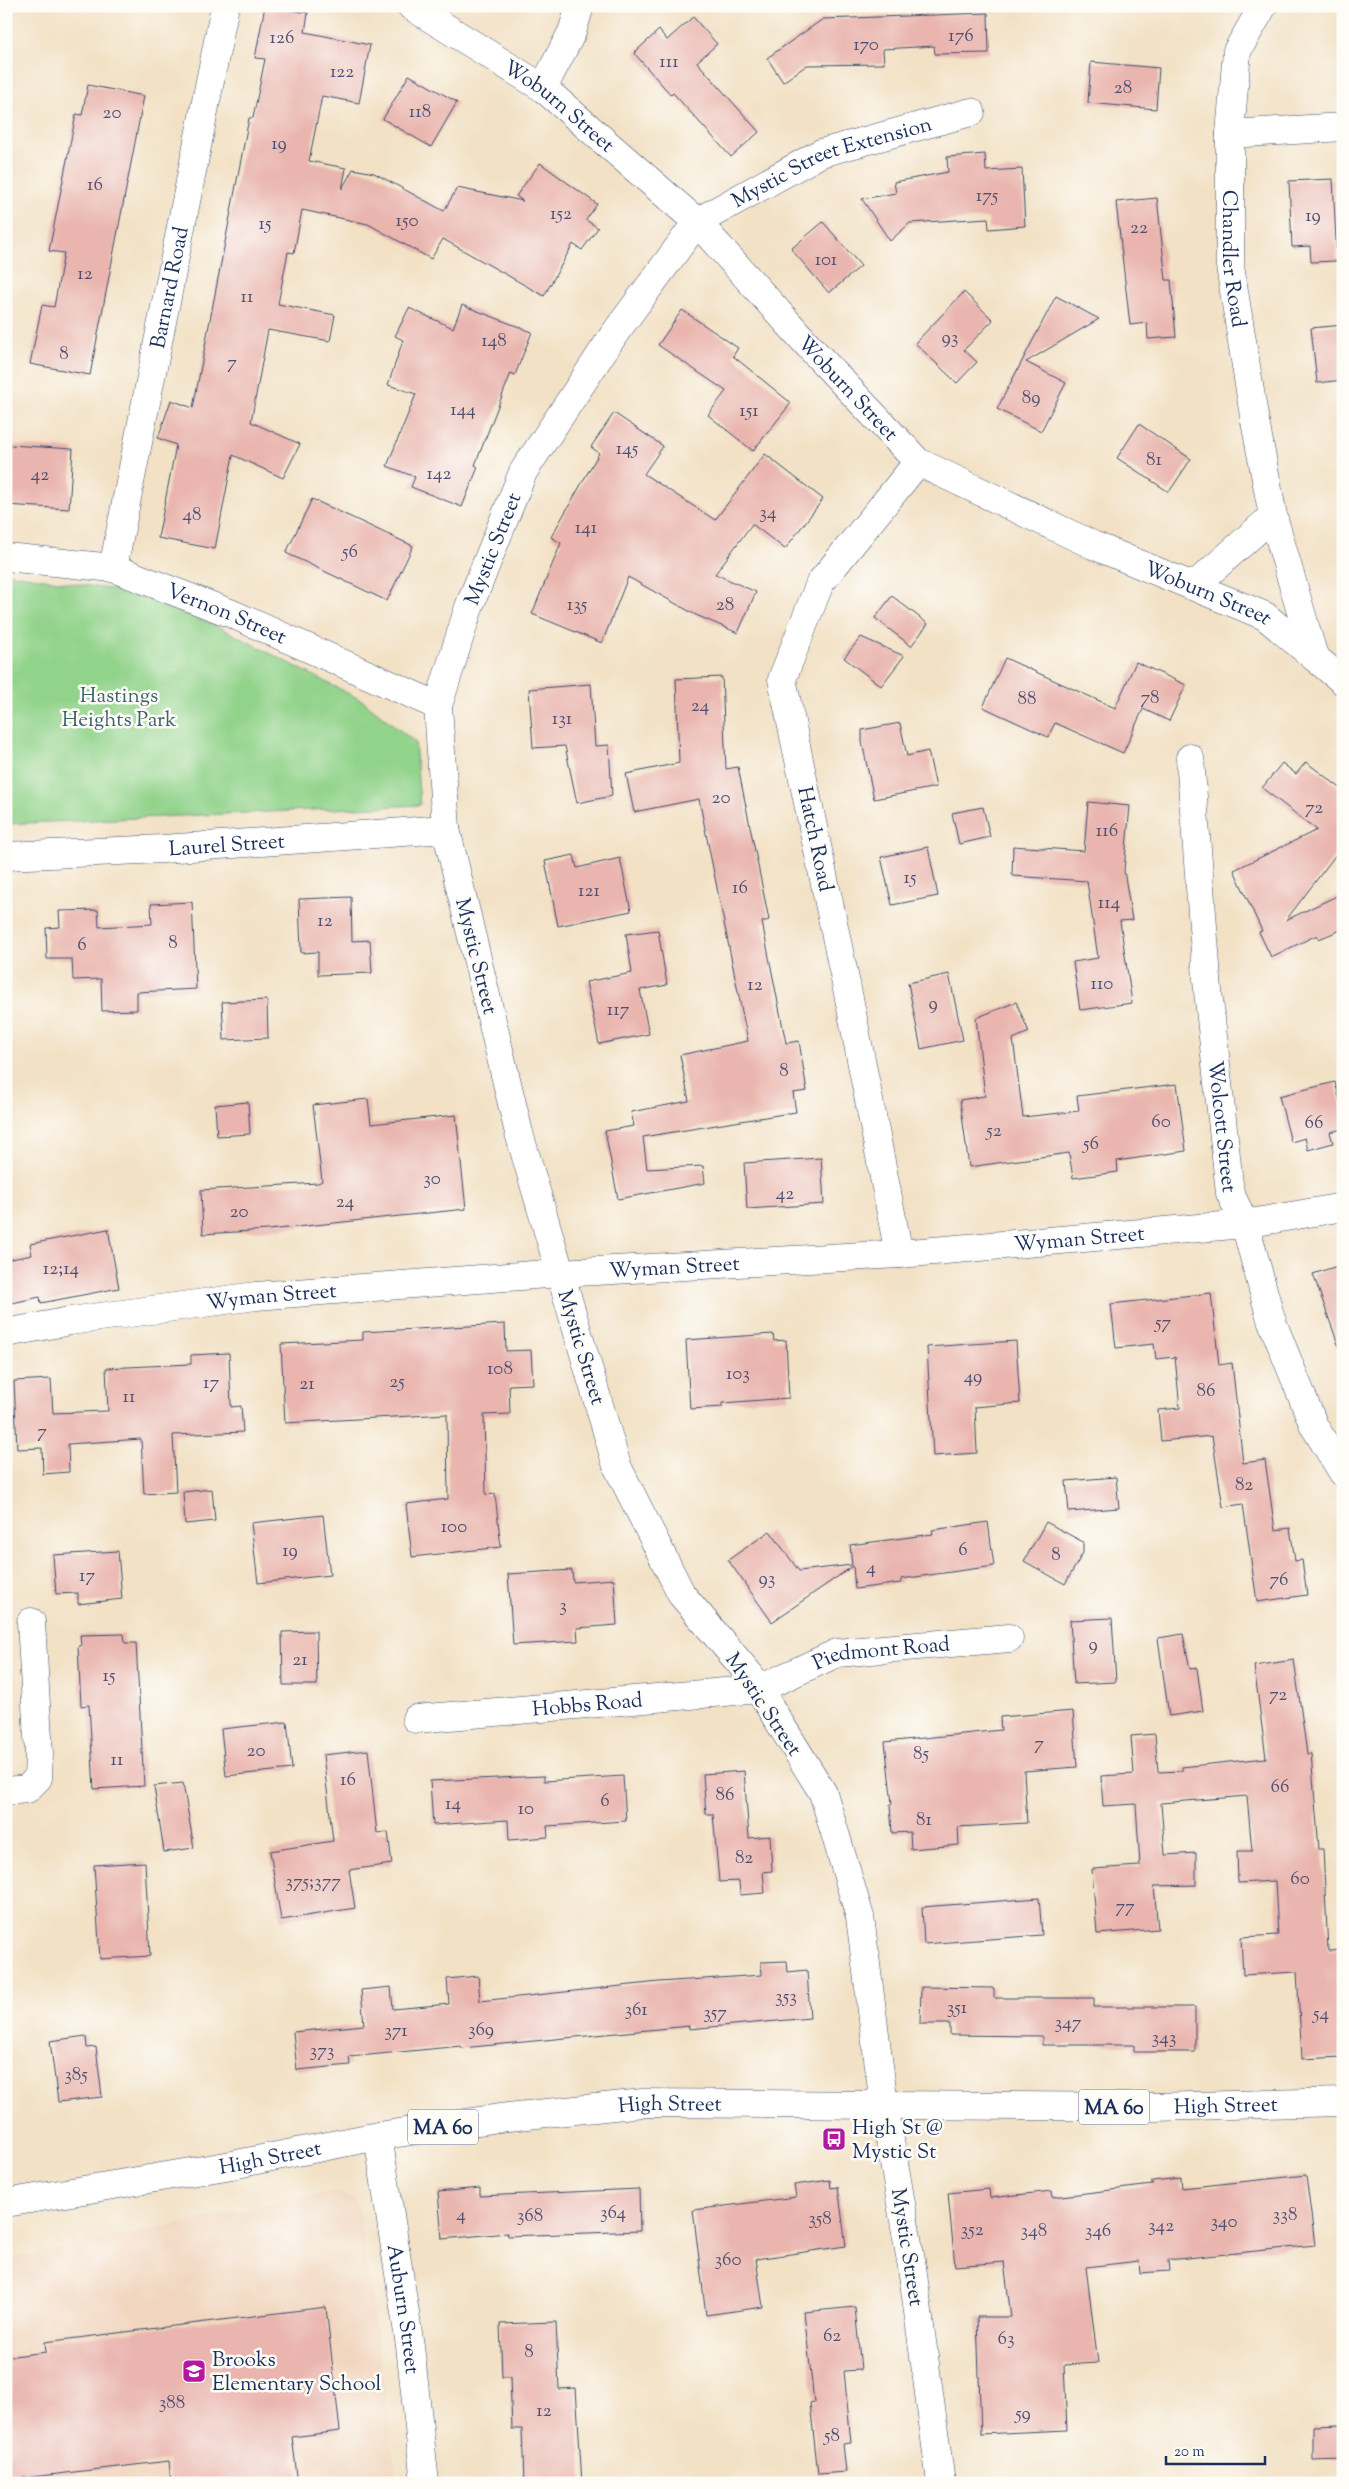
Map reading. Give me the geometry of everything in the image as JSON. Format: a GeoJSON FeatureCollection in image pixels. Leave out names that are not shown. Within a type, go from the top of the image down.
{"type":"FeatureCollection","features":[{"type":"Feature","properties":{"kind":"street","name":"Barnard Road"},"geometry":{"type":"LineString","coordinates":[[113,568],[225,6]]}},
{"type":"Feature","properties":{"kind":"street","name":"Woburn Street"},"geometry":{"type":"LineString","coordinates":[[411,6],[542,88],[697,222],[816,354],[918,462],[1093,545],[1264,616],[1343,681]]}},
{"type":"Feature","properties":{"kind":"street"},"geometry":{"type":"LineString","coordinates":[[542,88],[572,32],[580,6]]}},
{"type":"Feature","properties":{"kind":"street","name":"Chandler Road"},"geometry":{"type":"LineString","coordinates":[[1263,6],[1237,51],[1230,134],[1230,266],[1254,416],[1274,516],[1314,657]]}},
{"type":"Feature","properties":{"kind":"street","name":"Mystic Street Extension"},"geometry":{"type":"LineString","coordinates":[[697,222],[821,153],[971,112]]}},
{"type":"Feature","properties":{"kind":"street"},"geometry":{"type":"LineString","coordinates":[[1230,134],[1343,127]]}},
{"type":"Feature","properties":{"kind":"street","name":"Mystic Street"},"geometry":{"type":"LineString","coordinates":[[697,222],[614,333],[523,472],[469,607],[438,706],[446,828],[519,1133],[617,1466],[682,1595],[750,1675],[823,1793],[860,1917],[884,2106],[912,2267],[941,2483]]}},
{"type":"Feature","properties":{"kind":"street","name":"Hatch Road"},"geometry":{"type":"LineString","coordinates":[[899,1254],[850,1002],[782,679],[820,583],[918,462]]}},
{"type":"Feature","properties":{"kind":"street"},"geometry":{"type":"LineString","coordinates":[[1194,586],[1274,516]]}},
{"type":"Feature","properties":{"kind":"street","name":"Vernon Street"},"geometry":{"type":"LineString","coordinates":[[6,557],[113,568],[230,613],[438,706]]}},
{"type":"Feature","properties":{"kind":"street","name":"Wolcott Street"},"geometry":{"type":"LineString","coordinates":[[1190,758],[1208,991],[1230,1193],[1245,1224],[1271,1319],[1314,1426],[1343,1473]]}},
{"type":"Feature","properties":{"kind":"street","name":"Laurel Street"},"geometry":{"type":"LineString","coordinates":[[6,856],[163,849],[446,828]]}},
{"type":"Feature","properties":{"kind":"street","name":"Wyman Street"},"geometry":{"type":"LineString","coordinates":[[6,1333],[70,1321],[256,1296],[560,1273],[899,1254],[1245,1224],[1343,1207]]}},
{"type":"Feature","properties":{"kind":"street"},"geometry":{"type":"LineString","coordinates":[[6,1791],[27,1789],[38,1778],[39,1754],[31,1622]]}},
{"type":"Feature","properties":{"kind":"street","name":"Piedmont Road"},"geometry":{"type":"LineString","coordinates":[[758,1689],[838,1653],[1009,1638]]}},
{"type":"Feature","properties":{"kind":"street","name":"Hobbs Road"},"geometry":{"type":"LineString","coordinates":[[416,1719],[758,1689]]}},
{"type":"Feature","properties":{"kind":"street","name":"High Street"},"geometry":{"type":"LineString","coordinates":[[6,2203],[232,2165],[378,2136],[500,2118],[643,2103],[1153,2107],[1343,2102]]}},
{"type":"Feature","properties":{"kind":"street","name":"Auburn Street"},"geometry":{"type":"LineString","coordinates":[[378,2136],[410,2346],[425,2483]]}},
{"type":"Feature","properties":{"kind":"shaded area","name":"Brooks Elementary School"},"geometry":{"type":"Polygon","coordinates":[[[336,2191],[355,2200],[360,2216],[397,2483],[6,2483],[6,2260],[336,2191]]]}},
{"type":"Feature","properties":{"kind":"green space","name":"Hastings Heights Park"},"geometry":{"type":"Polygon","coordinates":[[[6,573],[128,592],[219,627],[363,701],[415,742],[420,805],[6,824],[6,573]]]}},
{"type":"Feature","properties":{"kind":"building"},"geometry":{"type":"Polygon","coordinates":[[[265,6],[308,13],[305,32],[370,45],[359,103],[322,96],[309,161],[346,168],[342,189],[353,169],[374,173],[444,211],[457,188],[523,201],[516,196],[540,163],[597,204],[586,220],[598,228],[582,250],[573,244],[544,296],[443,239],[431,259],[368,224],[302,210],[294,253],[288,252],[278,304],[335,315],[330,341],[268,330],[251,422],[300,444],[283,478],[233,455],[215,549],[158,538],[176,445],[158,438],[171,400],[193,408],[249,118],[253,118],[265,59],[255,58],[265,6]]]}},
{"type":"Feature","properties":{"kind":"building"},"geometry":{"type":"Polygon","coordinates":[[[988,13],[989,53],[935,54],[934,46],[883,49],[884,64],[807,65],[783,82],[767,58],[823,19],[988,13]]]}},
{"type":"Feature","properties":{"kind":"building"},"geometry":{"type":"Polygon","coordinates":[[[693,17],[717,44],[697,62],[759,132],[731,157],[673,93],[671,95],[634,53],[659,30],[667,40],[693,17]]]}},
{"type":"Feature","properties":{"kind":"building"},"geometry":{"type":"Polygon","coordinates":[[[1091,62],[1159,68],[1156,109],[1088,103],[1091,62]]]}},
{"type":"Feature","properties":{"kind":"building"},"geometry":{"type":"Polygon","coordinates":[[[409,75],[457,102],[431,147],[383,119],[409,75]]]}},
{"type":"Feature","properties":{"kind":"building"},"geometry":{"type":"Polygon","coordinates":[[[88,85],[144,96],[90,375],[30,364],[42,305],[54,307],[64,253],[49,251],[76,114],[82,115],[88,85]]]}},
{"type":"Feature","properties":{"kind":"building"},"geometry":{"type":"Polygon","coordinates":[[[985,154],[986,171],[1022,169],[1025,226],[989,229],[988,218],[910,223],[890,241],[862,199],[896,193],[894,182],[948,172],[947,157],[985,154]]]}},
{"type":"Feature","properties":{"kind":"building"},"geometry":{"type":"Polygon","coordinates":[[[1333,179],[1337,261],[1311,262],[1310,246],[1292,247],[1289,181],[1333,179]]]}},
{"type":"Feature","properties":{"kind":"building"},"geometry":{"type":"Polygon","coordinates":[[[1157,198],[1166,280],[1171,280],[1176,337],[1148,339],[1147,323],[1130,325],[1116,202],[1157,198]]]}},
{"type":"Feature","properties":{"kind":"building"},"geometry":{"type":"Polygon","coordinates":[[[823,222],[861,266],[829,293],[791,249],[823,222]]]}},
{"type":"Feature","properties":{"kind":"building"},"geometry":{"type":"Polygon","coordinates":[[[964,292],[993,320],[964,350],[977,362],[957,383],[915,343],[964,292]]]}},
{"type":"Feature","properties":{"kind":"building"},"geometry":{"type":"Polygon","coordinates":[[[1056,296],[1099,319],[1026,362],[1066,383],[1041,431],[997,409],[1056,296]]]}},
{"type":"Feature","properties":{"kind":"building"},"geometry":{"type":"Polygon","coordinates":[[[462,305],[532,332],[515,375],[511,373],[475,465],[478,467],[462,507],[411,487],[415,477],[387,466],[416,394],[388,385],[403,340],[395,336],[409,308],[453,328],[462,305]]]}},
{"type":"Feature","properties":{"kind":"building"},"geometry":{"type":"Polygon","coordinates":[[[682,310],[738,348],[733,356],[791,403],[753,451],[708,415],[726,391],[658,345],[682,310]]]}},
{"type":"Feature","properties":{"kind":"building"},"geometry":{"type":"Polygon","coordinates":[[[1343,325],[1343,380],[1317,383],[1311,328],[1343,325]]]}},
{"type":"Feature","properties":{"kind":"building"},"geometry":{"type":"Polygon","coordinates":[[[614,413],[663,446],[644,474],[715,520],[765,454],[823,499],[785,549],[752,524],[715,574],[756,592],[738,633],[696,615],[628,577],[602,643],[532,614],[561,543],[551,537],[599,453],[591,447],[614,413]]]}},
{"type":"Feature","properties":{"kind":"building"},"geometry":{"type":"Polygon","coordinates":[[[1139,424],[1191,459],[1169,492],[1117,458],[1139,424]]]}},
{"type":"Feature","properties":{"kind":"building"},"geometry":{"type":"Polygon","coordinates":[[[10,445],[73,449],[69,509],[6,505],[10,445]]]}},
{"type":"Feature","properties":{"kind":"building"},"geometry":{"type":"Polygon","coordinates":[[[312,499],[413,546],[387,601],[286,553],[312,499]]]}},
{"type":"Feature","properties":{"kind":"building"},"geometry":{"type":"Polygon","coordinates":[[[892,596],[928,624],[911,646],[875,618],[892,596]]]}},
{"type":"Feature","properties":{"kind":"building"},"geometry":{"type":"Polygon","coordinates":[[[861,637],[904,656],[881,686],[844,658],[861,637]]]}},
{"type":"Feature","properties":{"kind":"building"},"geometry":{"type":"Polygon","coordinates":[[[1005,658],[1115,708],[1136,662],[1186,685],[1169,721],[1143,709],[1123,753],[1055,723],[1048,737],[983,707],[1005,658]]]}},
{"type":"Feature","properties":{"kind":"building"},"geometry":{"type":"Polygon","coordinates":[[[722,677],[726,769],[738,767],[769,920],[762,922],[786,1043],[799,1041],[807,1091],[793,1093],[796,1112],[643,1137],[647,1169],[703,1166],[705,1183],[618,1199],[605,1131],[634,1126],[631,1112],[689,1101],[680,1055],[748,1041],[699,799],[634,812],[626,774],[679,763],[676,679],[722,677]]]}},
{"type":"Feature","properties":{"kind":"building"},"geometry":{"type":"Polygon","coordinates":[[[591,684],[595,746],[609,745],[612,796],[577,803],[565,746],[533,748],[529,689],[591,684]]]}},
{"type":"Feature","properties":{"kind":"building"},"geometry":{"type":"Polygon","coordinates":[[[900,723],[907,756],[928,751],[936,787],[874,799],[862,742],[862,730],[900,723]]]}},
{"type":"Feature","properties":{"kind":"building"},"geometry":{"type":"Polygon","coordinates":[[[1306,762],[1343,790],[1343,850],[1341,848],[1286,920],[1343,893],[1343,929],[1319,939],[1317,935],[1271,957],[1259,932],[1262,931],[1234,870],[1317,830],[1262,788],[1282,763],[1296,774],[1306,762]]]}},
{"type":"Feature","properties":{"kind":"building"},"geometry":{"type":"Polygon","coordinates":[[[1088,802],[1130,806],[1124,870],[1132,920],[1120,921],[1132,1003],[1080,1010],[1073,962],[1098,958],[1087,881],[1012,876],[1013,846],[1084,851],[1088,802]]]}},
{"type":"Feature","properties":{"kind":"building"},"geometry":{"type":"Polygon","coordinates":[[[983,807],[990,837],[959,844],[952,813],[983,807]]]}},
{"type":"Feature","properties":{"kind":"building"},"geometry":{"type":"Polygon","coordinates":[[[928,847],[938,896],[892,905],[881,857],[928,847]]]}},
{"type":"Feature","properties":{"kind":"building"},"geometry":{"type":"Polygon","coordinates":[[[574,855],[577,868],[620,858],[631,911],[558,926],[545,861],[574,855]]]}},
{"type":"Feature","properties":{"kind":"building"},"geometry":{"type":"Polygon","coordinates":[[[351,897],[352,941],[370,940],[372,973],[318,975],[318,952],[301,953],[299,899],[351,897]]]}},
{"type":"Feature","properties":{"kind":"building"},"geometry":{"type":"Polygon","coordinates":[[[192,902],[196,989],[137,992],[137,1010],[102,1011],[101,979],[73,980],[72,959],[47,959],[46,928],[60,927],[59,911],[98,910],[99,927],[152,924],[151,904],[192,902]]]}},
{"type":"Feature","properties":{"kind":"building"},"geometry":{"type":"Polygon","coordinates":[[[658,930],[667,985],[640,990],[649,1034],[599,1044],[586,982],[632,973],[626,934],[658,930]]]}},
{"type":"Feature","properties":{"kind":"building"},"geometry":{"type":"Polygon","coordinates":[[[949,974],[963,1040],[921,1049],[908,983],[949,974]]]}},
{"type":"Feature","properties":{"kind":"building"},"geometry":{"type":"Polygon","coordinates":[[[267,1000],[268,1038],[224,1040],[222,1002],[267,1000]]]}},
{"type":"Feature","properties":{"kind":"building"},"geometry":{"type":"Polygon","coordinates":[[[1016,1002],[1029,1032],[1013,1039],[1023,1117],[1079,1111],[1077,1096],[1177,1084],[1186,1151],[1117,1161],[1118,1172],[1073,1178],[1069,1153],[969,1167],[960,1100],[985,1096],[976,1018],[1016,1002]]]}},
{"type":"Feature","properties":{"kind":"building"},"geometry":{"type":"Polygon","coordinates":[[[1335,1082],[1343,1112],[1343,1129],[1330,1132],[1333,1143],[1308,1150],[1305,1138],[1291,1142],[1279,1096],[1335,1082]]]}},
{"type":"Feature","properties":{"kind":"building"},"geometry":{"type":"Polygon","coordinates":[[[368,1099],[371,1124],[456,1115],[466,1209],[268,1230],[203,1234],[201,1190],[318,1183],[322,1181],[313,1105],[368,1099]]]}},
{"type":"Feature","properties":{"kind":"building"},"geometry":{"type":"Polygon","coordinates":[[[248,1102],[250,1134],[217,1136],[215,1105],[248,1102]]]}},
{"type":"Feature","properties":{"kind":"building"},"geometry":{"type":"Polygon","coordinates":[[[821,1158],[824,1204],[747,1209],[744,1163],[821,1158]]]}},
{"type":"Feature","properties":{"kind":"building"},"geometry":{"type":"Polygon","coordinates":[[[108,1229],[119,1288],[41,1303],[40,1297],[12,1303],[6,1274],[6,1260],[32,1255],[30,1244],[108,1229]]]}},
{"type":"Feature","properties":{"kind":"building"},"geometry":{"type":"Polygon","coordinates":[[[1343,1264],[1343,1346],[1339,1347],[1313,1274],[1343,1264]]]}},
{"type":"Feature","properties":{"kind":"building"},"geometry":{"type":"Polygon","coordinates":[[[1211,1293],[1219,1365],[1232,1363],[1243,1463],[1265,1460],[1275,1530],[1290,1528],[1295,1561],[1302,1560],[1307,1595],[1257,1602],[1243,1504],[1223,1507],[1212,1436],[1161,1441],[1158,1410],[1180,1408],[1175,1357],[1156,1359],[1154,1344],[1116,1348],[1111,1304],[1211,1293]]]}},
{"type":"Feature","properties":{"kind":"building"},"geometry":{"type":"Polygon","coordinates":[[[505,1324],[506,1351],[531,1350],[533,1384],[509,1385],[510,1414],[484,1415],[486,1495],[495,1494],[501,1547],[412,1557],[406,1504],[448,1499],[447,1414],[285,1423],[281,1344],[363,1340],[363,1332],[505,1324]]]}},
{"type":"Feature","properties":{"kind":"building"},"geometry":{"type":"Polygon","coordinates":[[[773,1334],[774,1341],[786,1340],[789,1398],[722,1403],[722,1407],[690,1409],[686,1340],[773,1334]]]}},
{"type":"Feature","properties":{"kind":"building"},"geometry":{"type":"Polygon","coordinates":[[[1016,1341],[1020,1403],[975,1407],[977,1453],[933,1456],[927,1347],[1016,1341]]]}},
{"type":"Feature","properties":{"kind":"building"},"geometry":{"type":"Polygon","coordinates":[[[229,1353],[231,1407],[241,1406],[243,1432],[173,1435],[176,1492],[144,1494],[141,1439],[68,1444],[69,1472],[43,1474],[42,1448],[17,1449],[14,1381],[51,1379],[53,1413],[108,1411],[106,1368],[191,1364],[191,1355],[229,1353]]]}},
{"type":"Feature","properties":{"kind":"building"},"geometry":{"type":"Polygon","coordinates":[[[1116,1477],[1119,1508],[1069,1512],[1066,1481],[1116,1477]]]}},
{"type":"Feature","properties":{"kind":"building"},"geometry":{"type":"Polygon","coordinates":[[[212,1489],[215,1521],[185,1524],[183,1492],[212,1489]]]}},
{"type":"Feature","properties":{"kind":"building"},"geometry":{"type":"Polygon","coordinates":[[[323,1515],[330,1575],[258,1583],[251,1523],[323,1515]]]}},
{"type":"Feature","properties":{"kind":"building"},"geometry":{"type":"Polygon","coordinates":[[[988,1522],[994,1566],[901,1579],[901,1583],[855,1589],[853,1566],[772,1622],[728,1560],[770,1531],[799,1571],[852,1565],[850,1545],[933,1534],[932,1530],[988,1522]]]}},
{"type":"Feature","properties":{"kind":"building"},"geometry":{"type":"Polygon","coordinates":[[[1046,1522],[1083,1542],[1083,1553],[1065,1584],[1024,1561],[1046,1522]]]}},
{"type":"Feature","properties":{"kind":"building"},"geometry":{"type":"Polygon","coordinates":[[[118,1551],[122,1599],[78,1604],[78,1593],[56,1594],[53,1555],[118,1551]]]}},
{"type":"Feature","properties":{"kind":"building"},"geometry":{"type":"Polygon","coordinates":[[[572,1570],[573,1582],[614,1579],[617,1625],[577,1628],[578,1641],[513,1645],[508,1574],[572,1570]]]}},
{"type":"Feature","properties":{"kind":"building"},"geometry":{"type":"Polygon","coordinates":[[[1112,1618],[1116,1682],[1074,1684],[1070,1620],[1112,1618]]]}},
{"type":"Feature","properties":{"kind":"building"},"geometry":{"type":"Polygon","coordinates":[[[316,1631],[317,1685],[283,1685],[282,1632],[316,1631]]]}},
{"type":"Feature","properties":{"kind":"building"},"geometry":{"type":"Polygon","coordinates":[[[124,1634],[125,1643],[136,1643],[144,1786],[94,1789],[89,1705],[81,1706],[78,1646],[81,1646],[80,1635],[124,1634]]]}},
{"type":"Feature","properties":{"kind":"building"},"geometry":{"type":"Polygon","coordinates":[[[1183,1634],[1190,1669],[1197,1668],[1203,1711],[1169,1716],[1158,1638],[1183,1634]]]}},
{"type":"Feature","properties":{"kind":"building"},"geometry":{"type":"Polygon","coordinates":[[[1294,1660],[1307,1754],[1311,1754],[1319,1849],[1323,1849],[1328,1951],[1343,1950],[1343,2057],[1302,2059],[1297,1972],[1243,1975],[1241,1937],[1278,1935],[1275,1881],[1238,1883],[1237,1851],[1252,1851],[1247,1796],[1161,1803],[1165,1855],[1196,1853],[1196,1885],[1154,1886],[1158,1929],[1097,1934],[1092,1869],[1140,1866],[1136,1804],[1103,1806],[1101,1776],[1134,1774],[1131,1736],[1155,1734],[1158,1772],[1182,1771],[1182,1767],[1266,1758],[1254,1666],[1294,1660]]]}},
{"type":"Feature","properties":{"kind":"building"},"geometry":{"type":"Polygon","coordinates":[[[1073,1711],[1077,1767],[1024,1771],[1027,1823],[958,1827],[959,1845],[911,1849],[910,1832],[892,1833],[890,1804],[892,1804],[885,1742],[1001,1730],[1000,1717],[1073,1711]]]}},
{"type":"Feature","properties":{"kind":"building"},"geometry":{"type":"Polygon","coordinates":[[[287,1722],[292,1769],[226,1776],[221,1729],[287,1722]]]}},
{"type":"Feature","properties":{"kind":"building"},"geometry":{"type":"Polygon","coordinates":[[[368,1750],[377,1833],[388,1832],[392,1864],[349,1870],[355,1908],[281,1920],[270,1851],[333,1841],[323,1755],[368,1750]]]}},
{"type":"Feature","properties":{"kind":"building"},"geometry":{"type":"Polygon","coordinates":[[[744,1771],[749,1838],[770,1836],[772,1871],[763,1872],[765,1893],[740,1895],[739,1881],[719,1882],[713,1814],[706,1814],[703,1774],[744,1771]]]}},
{"type":"Feature","properties":{"kind":"building"},"geometry":{"type":"Polygon","coordinates":[[[544,1776],[544,1781],[623,1776],[626,1821],[547,1826],[548,1837],[509,1840],[508,1820],[433,1825],[430,1781],[544,1776]]]}},
{"type":"Feature","properties":{"kind":"building"},"geometry":{"type":"Polygon","coordinates":[[[183,1783],[194,1848],[164,1852],[154,1786],[183,1783]]]}},
{"type":"Feature","properties":{"kind":"building"},"geometry":{"type":"Polygon","coordinates":[[[145,1862],[150,1956],[100,1959],[94,1865],[145,1862]]]}},
{"type":"Feature","properties":{"kind":"building"},"geometry":{"type":"Polygon","coordinates":[[[1039,1898],[1042,1935],[924,1944],[922,1907],[1039,1898]]]}},
{"type":"Feature","properties":{"kind":"building"},"geometry":{"type":"Polygon","coordinates":[[[787,1961],[788,1972],[807,1970],[810,2018],[689,2029],[689,2026],[349,2057],[350,2065],[297,2070],[293,2032],[364,2025],[361,1990],[391,1987],[393,2009],[449,2004],[447,1979],[478,1976],[480,2001],[659,1982],[762,1975],[761,1962],[787,1961]]]}},
{"type":"Feature","properties":{"kind":"building"},"geometry":{"type":"Polygon","coordinates":[[[921,1987],[994,1988],[994,1998],[1094,1998],[1094,2007],[1195,2007],[1195,2052],[1134,2052],[1134,2045],[1042,2045],[1042,2036],[950,2035],[950,2024],[920,2024],[921,1987]]]}},
{"type":"Feature","properties":{"kind":"building"},"geometry":{"type":"Polygon","coordinates":[[[86,2036],[87,2048],[96,2047],[102,2097],[58,2102],[50,2041],[86,2036]]]}},
{"type":"Feature","properties":{"kind":"building"},"geometry":{"type":"Polygon","coordinates":[[[1306,2175],[1315,2245],[1168,2260],[1169,2271],[1140,2273],[1139,2261],[1086,2267],[1098,2363],[1064,2365],[1067,2430],[981,2434],[977,2317],[1011,2317],[1004,2262],[955,2266],[948,2193],[989,2189],[990,2198],[1052,2191],[1053,2197],[1152,2185],[1152,2181],[1181,2178],[1182,2188],[1306,2175]]]}},
{"type":"Feature","properties":{"kind":"building"},"geometry":{"type":"Polygon","coordinates":[[[830,2180],[831,2188],[838,2187],[846,2246],[756,2259],[763,2307],[706,2315],[693,2210],[796,2197],[794,2185],[830,2180]]]}},
{"type":"Feature","properties":{"kind":"building"},"geometry":{"type":"Polygon","coordinates":[[[480,2188],[480,2196],[639,2189],[640,2231],[508,2236],[507,2233],[442,2239],[438,2192],[480,2188]]]}},
{"type":"Feature","properties":{"kind":"building"},"geometry":{"type":"Polygon","coordinates":[[[326,2307],[340,2431],[292,2437],[298,2483],[171,2483],[169,2461],[6,2480],[6,2357],[46,2352],[45,2342],[326,2307]]]}},
{"type":"Feature","properties":{"kind":"building"},"geometry":{"type":"Polygon","coordinates":[[[855,2307],[861,2370],[844,2371],[851,2443],[843,2444],[846,2472],[818,2474],[810,2403],[814,2402],[804,2312],[855,2307]]]}},
{"type":"Feature","properties":{"kind":"building"},"geometry":{"type":"Polygon","coordinates":[[[556,2322],[559,2389],[576,2388],[582,2483],[524,2483],[522,2429],[512,2429],[510,2377],[502,2377],[500,2324],[556,2322]]]}},
{"type":"Feature","properties":{"kind":"building"},"geometry":{"type":"Polygon","coordinates":[[[1341,2425],[1342,2459],[1313,2460],[1313,2426],[1341,2425]]]}},
{"type":"Feature","properties":{"kind":"place","name":"High St @ Mystic St"},"geometry":{"type":"Point","coordinates":[834,2139]}},
{"type":"Feature","properties":{"kind":"place","name":"Brooks Elementary School"},"geometry":{"type":"Point","coordinates":[194,2371]}}]}
